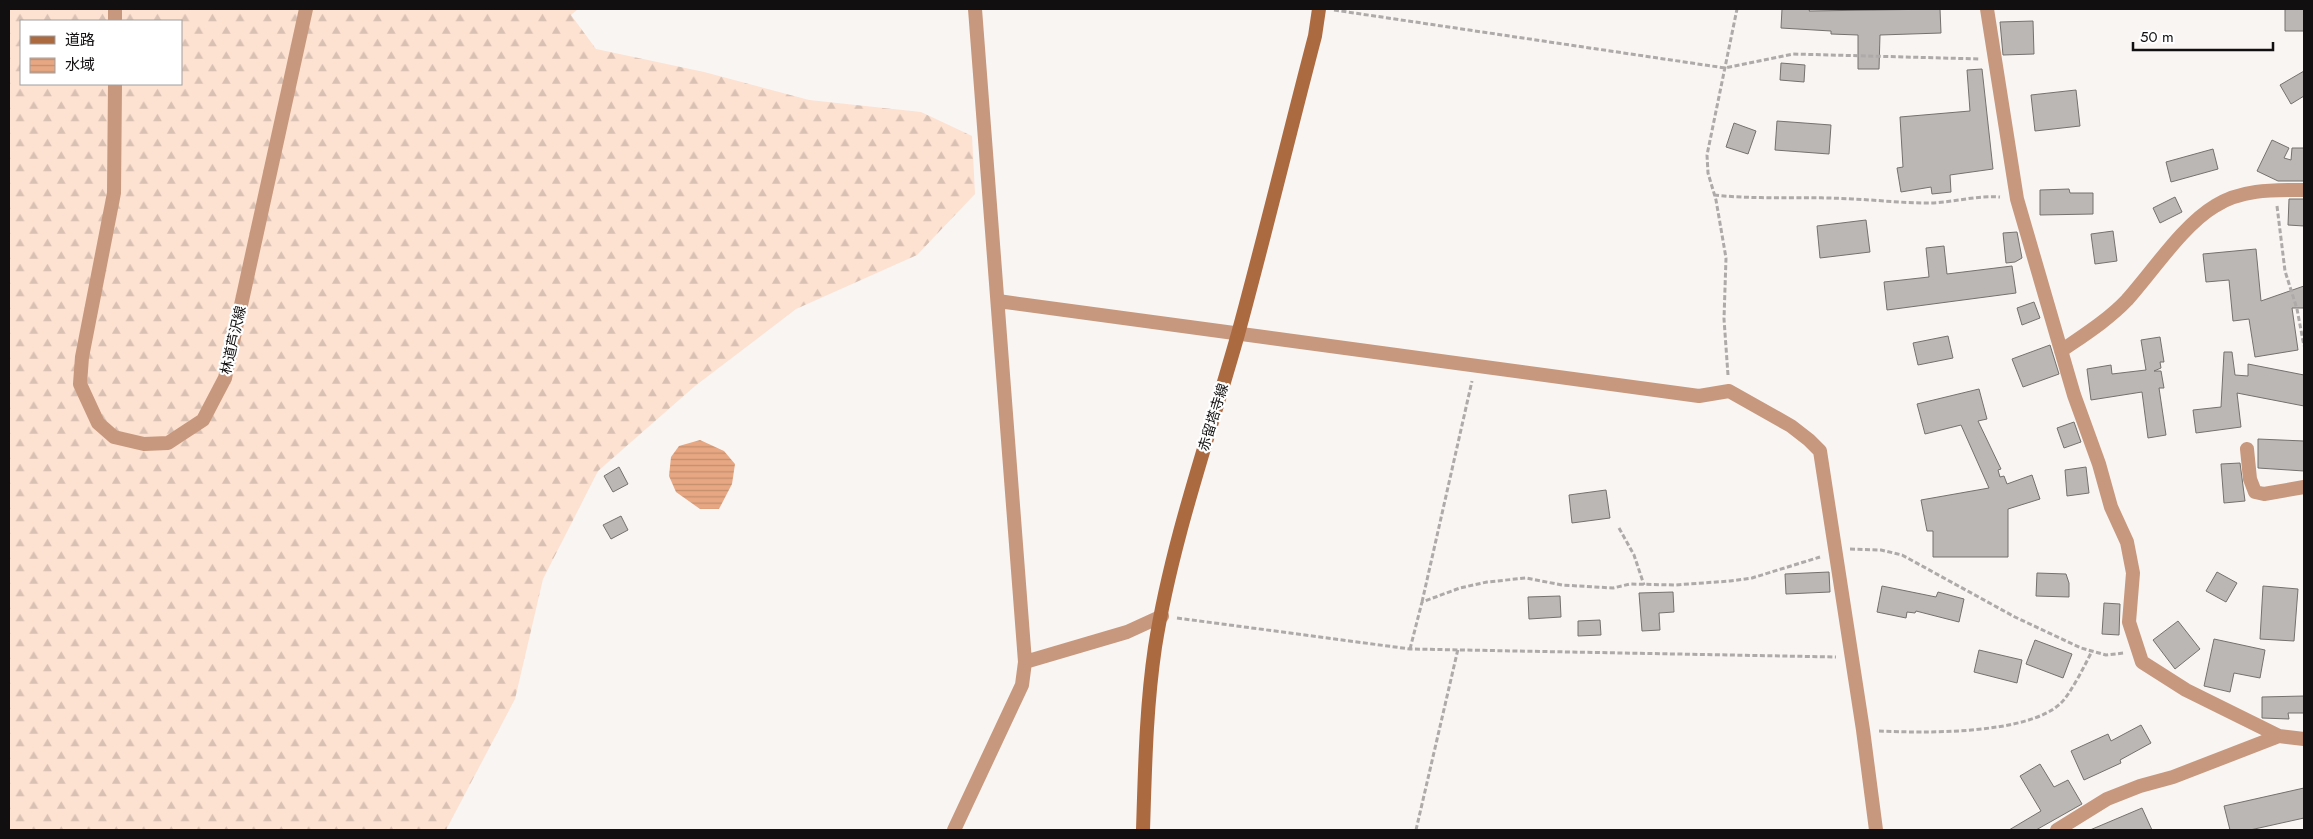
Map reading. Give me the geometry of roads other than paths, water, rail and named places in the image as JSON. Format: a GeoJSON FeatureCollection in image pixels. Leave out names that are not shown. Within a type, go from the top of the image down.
{"type":"FeatureCollection","features":[{"type":"Feature","properties":{"kind":"main road","name":"赤留塔寺線"},"geometry":{"type":"LineString","coordinates":[[1144,830],[1146,729],[1156,646],[1162,616],[1196,473],[1238,334],[1315,36],[1319,9]]}},
{"type":"Feature","properties":{"kind":"street","name":"林道芦沢線"},"geometry":{"type":"LineString","coordinates":[[115,85],[114,193],[82,357],[80,384],[98,423],[114,437],[144,444],[168,443],[203,420],[225,378],[306,9]]}},
{"type":"Feature","properties":{"kind":"street"},"geometry":{"type":"LineString","coordinates":[[954,830],[1022,686],[1025,662],[976,9]]}},
{"type":"Feature","properties":{"kind":"street"},"geometry":{"type":"LineString","coordinates":[[1986,9],[2017,199],[2074,396],[2099,464],[2111,507],[2127,542],[2133,572],[2128,622],[2142,662],[2158,674],[2278,736],[2304,739]]}},
{"type":"Feature","properties":{"kind":"street"},"geometry":{"type":"LineString","coordinates":[[2061,351],[2096,326],[2126,301],[2198,220],[2216,205],[2234,197],[2259,191],[2304,190]]}},
{"type":"Feature","properties":{"kind":"street"},"geometry":{"type":"LineString","coordinates":[[998,300],[1699,396],[1729,391],[1791,426],[1820,451],[1864,730],[1876,830]]}},
{"type":"Feature","properties":{"kind":"street"},"geometry":{"type":"LineString","coordinates":[[2247,449],[2250,479],[2255,492],[2264,494],[2304,487]]}},
{"type":"Feature","properties":{"kind":"street"},"geometry":{"type":"LineString","coordinates":[[1025,662],[1127,632],[1162,616]]}},
{"type":"Feature","properties":{"kind":"street"},"geometry":{"type":"LineString","coordinates":[[2057,830],[2107,799],[2140,786],[2173,777],[2278,736]]}},
{"type":"Feature","properties":{"kind":"water"},"geometry":{"type":"Polygon","coordinates":[[[700,440],[724,451],[735,464],[732,484],[719,509],[700,509],[676,492],[669,476],[671,457],[679,446],[700,440]]]}}]}
